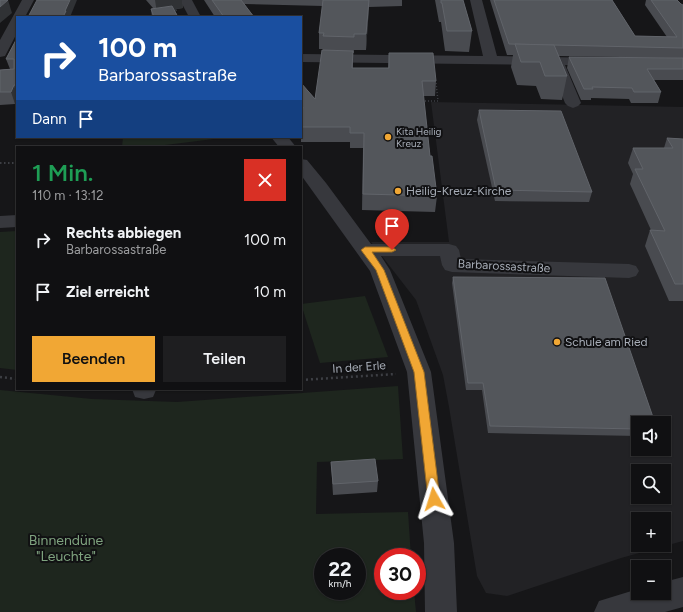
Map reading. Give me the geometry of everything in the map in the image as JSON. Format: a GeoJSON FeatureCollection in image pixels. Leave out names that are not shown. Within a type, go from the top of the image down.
{"type":"FeatureCollection","features":[{"type":"Feature","properties":{"kind":"street"},"geometry":{"type":"LineString","coordinates":[[20,16],[28,0]]}},
{"type":"Feature","properties":{"kind":"street"},"geometry":{"type":"LineString","coordinates":[[186,0],[194,16]]}},
{"type":"Feature","properties":{"kind":"street"},"geometry":{"type":"LineString","coordinates":[[476,0],[491,60]]}},
{"type":"Feature","properties":{"kind":"street"},"geometry":{"type":"LineString","coordinates":[[0,53],[16,23]]}},
{"type":"Feature","properties":{"kind":"street"},"geometry":{"type":"LineString","coordinates":[[302,58],[612,62]]}},
{"type":"Feature","properties":{"kind":"street"},"geometry":{"type":"LineString","coordinates":[[556,61],[573,103]]}},
{"type":"Feature","properties":{"kind":"street"},"geometry":{"type":"LineString","coordinates":[[281,138],[287,146]]}},
{"type":"Feature","properties":{"kind":"street"},"geometry":{"type":"LineString","coordinates":[[302,167],[310,189],[365,250],[380,270],[419,372],[439,543],[441,612]]}},
{"type":"Feature","properties":{"kind":"street"},"geometry":{"type":"LineString","coordinates":[[0,222],[16,221]]}},
{"type":"Feature","properties":{"kind":"street","name":"Barbarossastraße"},"geometry":{"type":"LineString","coordinates":[[365,250],[449,250],[452,265],[629,271]]}},
{"type":"Feature","properties":{"kind":"street"},"geometry":{"type":"LineString","coordinates":[[610,612],[683,592]]}},
{"type":"Feature","properties":{"kind":"path"},"geometry":{"type":"LineString","coordinates":[[422,101],[438,101],[432,59]]}},
{"type":"Feature","properties":{"kind":"path"},"geometry":{"type":"LineString","coordinates":[[0,163],[16,163]]}},
{"type":"Feature","properties":{"kind":"path","name":"In der Erle"},"geometry":{"type":"LineString","coordinates":[[302,380],[419,372]]}},
{"type":"Feature","properties":{"kind":"path"},"geometry":{"type":"LineString","coordinates":[[0,377],[16,379]]}},
{"type":"Feature","properties":{"kind":"shaded area","name":"Schule am Ried"},"geometry":{"type":"Polygon","coordinates":[[[431,102],[683,107],[683,541],[671,544],[671,512],[631,512],[631,552],[643,552],[507,596],[486,593],[477,576],[443,375],[416,300],[371,242],[449,242],[431,102]]]}},
{"type":"Feature","properties":{"kind":"green space"},"geometry":{"type":"Polygon","coordinates":[[[123,138],[222,138],[157,146],[122,146],[123,138]]]}},
{"type":"Feature","properties":{"kind":"green space"},"geometry":{"type":"Polygon","coordinates":[[[16,231],[16,370],[0,368],[0,232],[16,231]]]}},
{"type":"Feature","properties":{"kind":"green space"},"geometry":{"type":"Polygon","coordinates":[[[365,296],[388,357],[320,363],[302,304],[365,296]]]}},
{"type":"Feature","properties":{"kind":"green space","name":"Binnendüne \"Leuchte\""},"geometry":{"type":"Polygon","coordinates":[[[398,386],[403,459],[317,462],[316,514],[408,512],[410,548],[374,548],[374,600],[415,600],[416,612],[0,612],[0,390],[92,399],[177,402],[398,386]]]}},
{"type":"Feature","properties":{"kind":"building"},"geometry":{"type":"Polygon","coordinates":[[[0,0],[8,0],[0,7],[0,0]]]}},
{"type":"Feature","properties":{"kind":"building"},"geometry":{"type":"Polygon","coordinates":[[[37,0],[70,0],[64,16],[29,16],[37,0]]]}},
{"type":"Feature","properties":{"kind":"building"},"geometry":{"type":"Polygon","coordinates":[[[212,0],[241,0],[253,16],[223,16],[212,0]]]}},
{"type":"Feature","properties":{"kind":"building"},"geometry":{"type":"Polygon","coordinates":[[[323,0],[369,0],[366,34],[354,34],[354,37],[323,36],[324,33],[319,33],[323,0]]]}},
{"type":"Feature","properties":{"kind":"building"},"geometry":{"type":"Polygon","coordinates":[[[441,0],[463,0],[472,31],[447,31],[441,0]]]}},
{"type":"Feature","properties":{"kind":"building"},"geometry":{"type":"Polygon","coordinates":[[[494,0],[612,0],[635,36],[677,37],[651,0],[677,0],[683,5],[683,48],[509,44],[494,0]]]}},
{"type":"Feature","properties":{"kind":"building"},"geometry":{"type":"Polygon","coordinates":[[[172,6],[177,16],[154,16],[151,9],[172,6]]]}},
{"type":"Feature","properties":{"kind":"building"},"geometry":{"type":"Polygon","coordinates":[[[16,40],[16,85],[14,85],[11,92],[0,92],[0,70],[14,69],[14,59],[6,59],[16,40]]]}},
{"type":"Feature","properties":{"kind":"building"},"geometry":{"type":"Polygon","coordinates":[[[515,44],[554,45],[567,76],[545,76],[540,62],[521,62],[515,44]]]}},
{"type":"Feature","properties":{"kind":"building"},"geometry":{"type":"Polygon","coordinates":[[[322,50],[353,51],[352,68],[389,68],[389,53],[433,53],[436,81],[422,81],[430,156],[432,156],[437,196],[363,194],[364,133],[350,133],[350,127],[302,127],[302,84],[315,99],[322,50]]]}},
{"type":"Feature","properties":{"kind":"building"},"geometry":{"type":"Polygon","coordinates":[[[569,57],[683,58],[683,69],[647,69],[661,92],[634,92],[632,88],[592,87],[593,89],[584,89],[569,57]]]}},
{"type":"Feature","properties":{"kind":"building"},"geometry":{"type":"Polygon","coordinates":[[[479,110],[561,111],[592,192],[496,190],[479,110]]]}},
{"type":"Feature","properties":{"kind":"building"},"geometry":{"type":"Polygon","coordinates":[[[667,138],[683,139],[683,284],[675,284],[650,230],[665,231],[635,169],[643,169],[633,148],[673,148],[667,138]]]}},
{"type":"Feature","properties":{"kind":"building"},"geometry":{"type":"Polygon","coordinates":[[[453,277],[605,278],[653,416],[631,416],[631,429],[490,426],[483,383],[468,383],[453,277]]]}},
{"type":"Feature","properties":{"kind":"building"},"geometry":{"type":"Polygon","coordinates":[[[375,459],[378,481],[333,484],[331,462],[375,459]]]}},
{"type":"Feature","properties":{"kind":"place","name":"Kita Heilig Kreuz"},"geometry":{"type":"Point","coordinates":[388,137]}},
{"type":"Feature","properties":{"kind":"place","name":"Heilig-Kreuz-Kirche"},"geometry":{"type":"Point","coordinates":[398,191]}},
{"type":"Feature","properties":{"kind":"place","name":"Schule am Ried"},"geometry":{"type":"Point","coordinates":[557,342]}},
{"type":"Feature","properties":{"kind":"route"},"geometry":{"type":"LineString","coordinates":[[392,250],[365,250],[380,270],[419,372],[434,499]]}}]}
